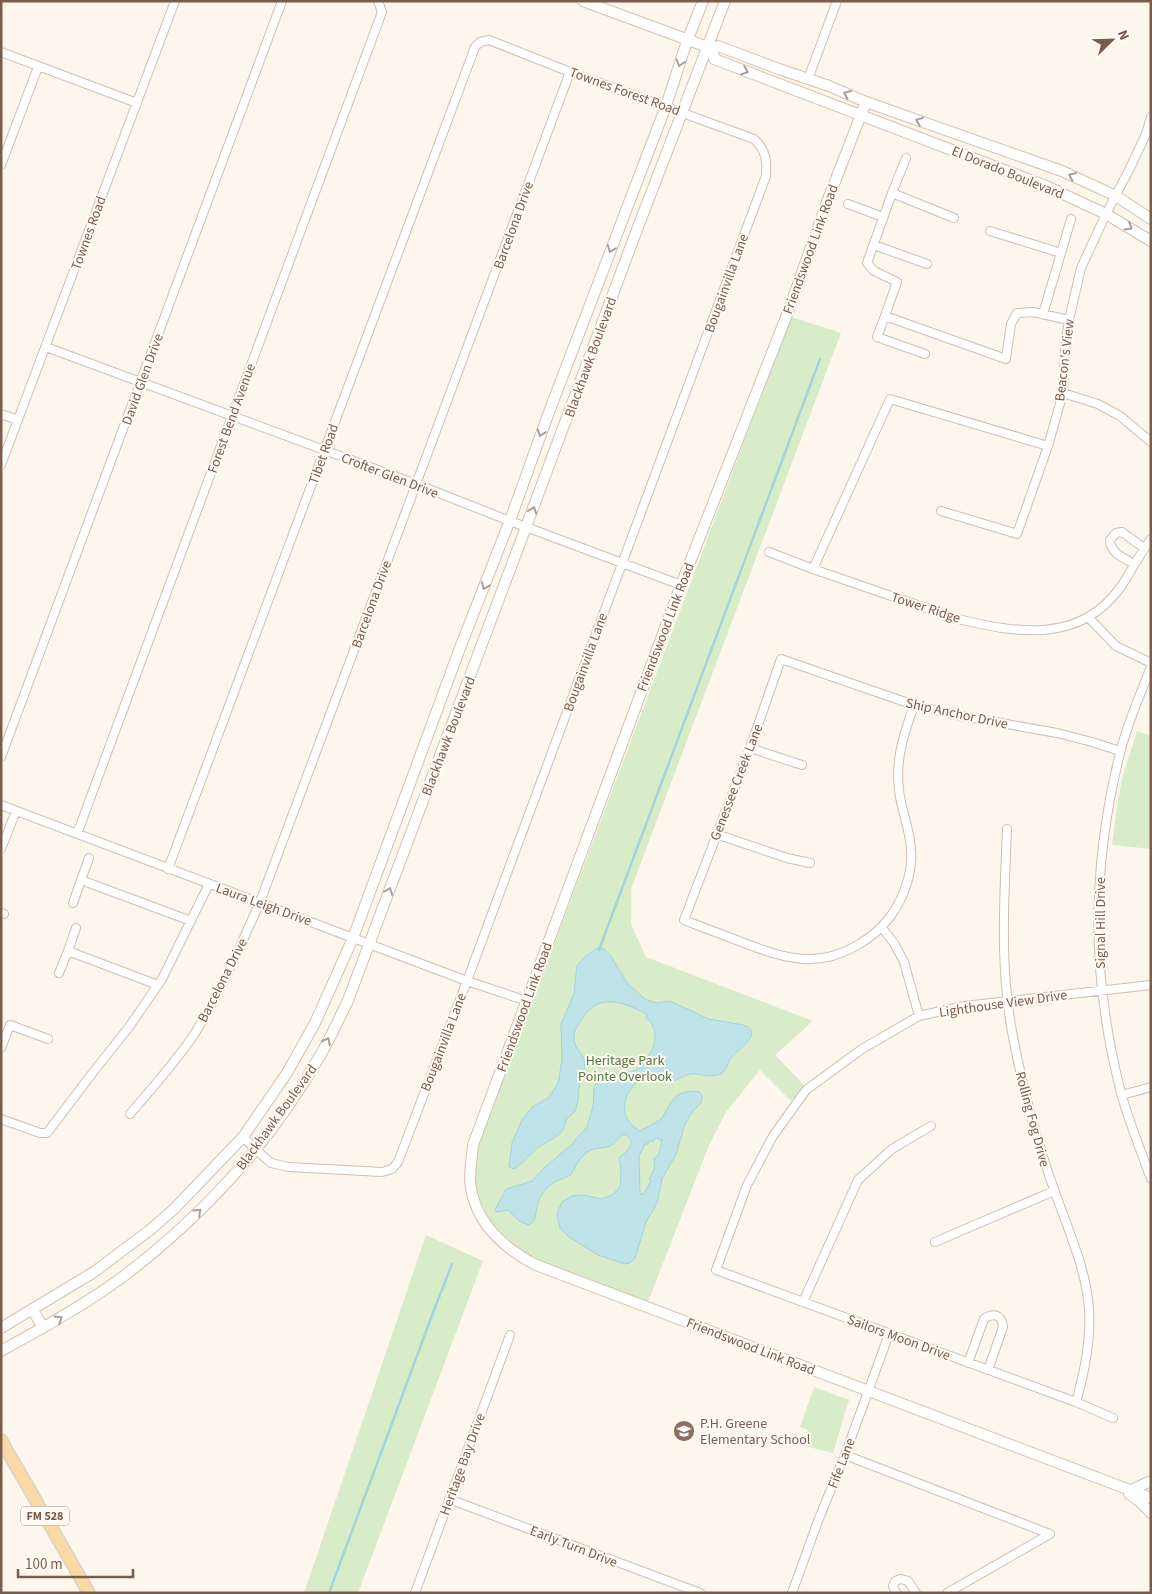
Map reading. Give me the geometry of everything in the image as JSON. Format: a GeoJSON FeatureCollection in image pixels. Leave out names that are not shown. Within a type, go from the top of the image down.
{"type":"FeatureCollection","features":[{"type":"Feature","properties":{"kind":"main road"},"geometry":{"type":"LineString","coordinates":[[583,1],[597,4],[687,41],[710,48],[718,46],[829,86],[866,102]]}},
{"type":"Feature","properties":{"kind":"main road","name":"Blackhawk Boulevard"},"geometry":{"type":"LineString","coordinates":[[1,1328],[94,1272],[150,1230],[174,1209],[243,1137],[287,1073],[315,1023],[353,938],[460,648],[510,521],[549,412],[666,106],[702,1]]}},
{"type":"Feature","properties":{"kind":"main road","name":"Blackhawk Boulevard"},"geometry":{"type":"LineString","coordinates":[[1,1351],[94,1297],[133,1269],[201,1209],[232,1178],[255,1149],[289,1104],[321,1054],[347,1003],[638,227],[682,112],[710,48],[725,1]]}},
{"type":"Feature","properties":{"kind":"main road"},"geometry":{"type":"LineString","coordinates":[[710,48],[714,59],[860,116]]}},
{"type":"Feature","properties":{"kind":"main road","name":"Friendswood Link Road"},"geometry":{"type":"LineString","coordinates":[[866,102],[788,312],[681,585],[473,1145],[470,1181],[474,1200],[482,1219],[510,1250],[536,1265],[1151,1498]]}},
{"type":"Feature","properties":{"kind":"main road","name":"El Dorado Boulevard"},"geometry":{"type":"LineString","coordinates":[[866,102],[1062,171],[1116,196],[1151,219]]}},
{"type":"Feature","properties":{"kind":"main road","name":"El Dorado Boulevard"},"geometry":{"type":"LineString","coordinates":[[860,116],[1064,194],[1106,214],[1151,241]]}},
{"type":"Feature","properties":{"kind":"main road"},"geometry":{"type":"LineString","coordinates":[[622,220],[638,227]]}},
{"type":"Feature","properties":{"kind":"main road"},"geometry":{"type":"LineString","coordinates":[[586,315],[602,322]]}},
{"type":"Feature","properties":{"kind":"main road"},"geometry":{"type":"LineString","coordinates":[[549,412],[567,418]]}},
{"type":"Feature","properties":{"kind":"main road"},"geometry":{"type":"LineString","coordinates":[[460,648],[478,655]]}},
{"type":"Feature","properties":{"kind":"main road"},"geometry":{"type":"LineString","coordinates":[[424,745],[442,752]]}},
{"type":"Feature","properties":{"kind":"main road"},"geometry":{"type":"LineString","coordinates":[[150,1230],[162,1244]]}},
{"type":"Feature","properties":{"kind":"main road"},"geometry":{"type":"LineString","coordinates":[[33,1310],[43,1328]]}},
{"type":"Feature","properties":{"kind":"main road","name":"FM 528"},"geometry":{"type":"LineString","coordinates":[[1,1440],[89,1593]]}},
{"type":"Feature","properties":{"kind":"main road"},"geometry":{"type":"LineString","coordinates":[[1130,1490],[1151,1481]]}},
{"type":"Feature","properties":{"kind":"main road"},"geometry":{"type":"LineString","coordinates":[[1116,1485],[1138,1500],[1151,1513]]}},
{"type":"Feature","properties":{"kind":"street","name":"Townes Road"},"geometry":{"type":"LineString","coordinates":[[1,465],[175,1]]}},
{"type":"Feature","properties":{"kind":"street","name":"David Glen Drive"},"geometry":{"type":"LineString","coordinates":[[1,757],[282,1]]}},
{"type":"Feature","properties":{"kind":"street"},"geometry":{"type":"LineString","coordinates":[[808,79],[837,1]]}},
{"type":"Feature","properties":{"kind":"street","name":"Forest Bend Avenue"},"geometry":{"type":"LineString","coordinates":[[77,834],[382,12],[379,2]]}},
{"type":"Feature","properties":{"kind":"street","name":"Townes Forest Road"},"geometry":{"type":"LineString","coordinates":[[480,42],[488,40],[754,139],[764,152]]}},
{"type":"Feature","properties":{"kind":"street","name":"Tibet Road"},"geometry":{"type":"LineString","coordinates":[[168,869],[475,47],[480,42]]}},
{"type":"Feature","properties":{"kind":"street"},"geometry":{"type":"LineString","coordinates":[[1,52],[137,103]]}},
{"type":"Feature","properties":{"kind":"street"},"geometry":{"type":"LineString","coordinates":[[1,165],[38,67]]}},
{"type":"Feature","properties":{"kind":"street","name":"Barcelona Drive"},"geometry":{"type":"LineString","coordinates":[[130,1114],[169,1069],[194,1033],[229,972],[260,902],[570,72]]}},
{"type":"Feature","properties":{"kind":"street","name":"Beacon's View"},"geometry":{"type":"LineString","coordinates":[[941,511],[1017,534],[1048,446],[1063,393],[1068,320],[1081,268],[1146,134],[1151,117]]}},
{"type":"Feature","properties":{"kind":"street","name":"Bougainvilla Lane"},"geometry":{"type":"LineString","coordinates":[[255,1149],[271,1163],[288,1167],[374,1173],[392,1169],[398,1162],[766,176],[767,164],[764,152]]}},
{"type":"Feature","properties":{"kind":"street"},"geometry":{"type":"LineString","coordinates":[[906,158],[867,263],[874,271],[897,282],[877,337],[924,354]]}},
{"type":"Feature","properties":{"kind":"street"},"geometry":{"type":"LineString","coordinates":[[892,193],[954,218]]}},
{"type":"Feature","properties":{"kind":"street"},"geometry":{"type":"LineString","coordinates":[[848,204],[883,217]]}},
{"type":"Feature","properties":{"kind":"street"},"geometry":{"type":"LineString","coordinates":[[1043,314],[1070,219]]}},
{"type":"Feature","properties":{"kind":"street"},"geometry":{"type":"LineString","coordinates":[[990,231],[1060,253]]}},
{"type":"Feature","properties":{"kind":"street"},"geometry":{"type":"LineString","coordinates":[[874,245],[927,264]]}},
{"type":"Feature","properties":{"kind":"street"},"geometry":{"type":"LineString","coordinates":[[884,316],[1006,359],[1012,324],[1017,313],[1033,312],[1068,320]]}},
{"type":"Feature","properties":{"kind":"street","name":"Crofter Glen Drive"},"geometry":{"type":"LineString","coordinates":[[46,347],[416,484],[526,528],[681,585]]}},
{"type":"Feature","properties":{"kind":"street"},"geometry":{"type":"LineString","coordinates":[[1063,393],[1098,404],[1120,416],[1151,442]]}},
{"type":"Feature","properties":{"kind":"street"},"geometry":{"type":"LineString","coordinates":[[813,569],[890,399],[1048,446]]}},
{"type":"Feature","properties":{"kind":"street"},"geometry":{"type":"LineString","coordinates":[[1,414],[18,420]]}},
{"type":"Feature","properties":{"kind":"street"},"geometry":{"type":"LineString","coordinates":[[1134,564],[1115,552],[1110,546],[1110,540],[1116,533],[1122,532],[1144,548]]}},
{"type":"Feature","properties":{"kind":"street","name":"Tower Ridge"},"geometry":{"type":"LineString","coordinates":[[769,552],[958,619],[980,624],[1047,631],[1068,626],[1088,617],[1107,602],[1119,588],[1151,539]]}},
{"type":"Feature","properties":{"kind":"street"},"geometry":{"type":"LineString","coordinates":[[1088,617],[1116,646],[1151,663]]}},
{"type":"Feature","properties":{"kind":"street","name":"Genessee Creek Lane"},"geometry":{"type":"LineString","coordinates":[[797,666],[781,659],[750,748],[684,920],[773,954],[810,960],[829,957],[847,951],[865,941],[882,928]]}},
{"type":"Feature","properties":{"kind":"street","name":"Ship Anchor Drive"},"geometry":{"type":"LineString","coordinates":[[797,666],[914,705],[956,715],[1057,733],[1120,751]]}},
{"type":"Feature","properties":{"kind":"street","name":"Signal Hill Drive"},"geometry":{"type":"LineString","coordinates":[[1151,667],[1120,751],[1108,806],[1101,853],[1098,893],[1098,947],[1110,1044],[1122,1095],[1151,1179]]}},
{"type":"Feature","properties":{"kind":"street"},"geometry":{"type":"LineString","coordinates":[[914,705],[898,757],[900,796],[911,850],[909,875],[904,893],[896,909],[882,928],[894,943],[904,962],[919,1016]]}},
{"type":"Feature","properties":{"kind":"street"},"geometry":{"type":"LineString","coordinates":[[750,748],[802,765]]}},
{"type":"Feature","properties":{"kind":"street","name":"Laura Leigh Drive"},"geometry":{"type":"LineString","coordinates":[[1,805],[353,938],[527,1001]]}},
{"type":"Feature","properties":{"kind":"street"},"geometry":{"type":"LineString","coordinates":[[1,849],[16,811]]}},
{"type":"Feature","properties":{"kind":"street","name":"Rolling Fog Drive"},"geometry":{"type":"LineString","coordinates":[[1007,829],[1003,937],[1007,1002],[1025,1096],[1054,1191],[1080,1262],[1089,1309],[1086,1365],[1076,1402]]}},
{"type":"Feature","properties":{"kind":"street"},"geometry":{"type":"LineString","coordinates":[[716,834],[787,858],[810,863]]}},
{"type":"Feature","properties":{"kind":"street"},"geometry":{"type":"LineString","coordinates":[[73,903],[89,858]]}},
{"type":"Feature","properties":{"kind":"street"},"geometry":{"type":"LineString","coordinates":[[81,880],[190,921]]}},
{"type":"Feature","properties":{"kind":"street"},"geometry":{"type":"LineString","coordinates":[[1,1119],[40,1133],[47,1133],[129,1027],[158,985],[209,884]]}},
{"type":"Feature","properties":{"kind":"street"},"geometry":{"type":"LineString","coordinates":[[59,973],[76,928]]}},
{"type":"Feature","properties":{"kind":"street"},"geometry":{"type":"LineString","coordinates":[[68,951],[158,985]]}},
{"type":"Feature","properties":{"kind":"street","name":"Lighthouse View Drive"},"geometry":{"type":"LineString","coordinates":[[727,1239],[747,1185],[773,1136],[806,1090],[862,1049],[919,1016],[964,1006],[1151,985]]}},
{"type":"Feature","properties":{"kind":"street"},"geometry":{"type":"LineString","coordinates":[[1,1022],[48,1039]]}},
{"type":"Feature","properties":{"kind":"street"},"geometry":{"type":"LineString","coordinates":[[1,1048],[10,1025]]}},
{"type":"Feature","properties":{"kind":"street"},"geometry":{"type":"LineString","coordinates":[[1122,1095],[1151,1087]]}},
{"type":"Feature","properties":{"kind":"street"},"geometry":{"type":"LineString","coordinates":[[803,1302],[858,1180],[892,1149],[931,1126]]}},
{"type":"Feature","properties":{"kind":"street"},"geometry":{"type":"LineString","coordinates":[[243,1137],[255,1149]]}},
{"type":"Feature","properties":{"kind":"street"},"geometry":{"type":"LineString","coordinates":[[935,1242],[1054,1191]]}},
{"type":"Feature","properties":{"kind":"street","name":"Sailors Moon Drive"},"geometry":{"type":"LineString","coordinates":[[727,1239],[716,1270],[1076,1402],[1113,1418]]}},
{"type":"Feature","properties":{"kind":"street"},"geometry":{"type":"LineString","coordinates":[[968,1362],[984,1319],[994,1315],[1000,1317],[1003,1321],[1003,1327],[988,1370]]}},
{"type":"Feature","properties":{"kind":"street","name":"Fife Lane"},"geometry":{"type":"LineString","coordinates":[[792,1593],[889,1334]]}},
{"type":"Feature","properties":{"kind":"street","name":"Heritage Bay Drive"},"geometry":{"type":"LineString","coordinates":[[414,1593],[510,1335]]}},
{"type":"Feature","properties":{"kind":"street"},"geometry":{"type":"LineString","coordinates":[[845,1455],[1050,1534],[947,1593]]}},
{"type":"Feature","properties":{"kind":"street","name":"Early Turn Drive"},"geometry":{"type":"LineString","coordinates":[[449,1499],[700,1593]]}},
{"type":"Feature","properties":{"kind":"street"},"geometry":{"type":"LineString","coordinates":[[896,1593],[893,1586],[895,1581],[902,1579],[908,1581],[916,1593]]}},
{"type":"Feature","properties":{"kind":"green space","name":"Heritage Park Pointe Overlook"},"geometry":{"type":"Polygon","coordinates":[[[791,317],[841,333],[631,889],[631,924],[646,957],[813,1021],[775,1055],[805,1086],[791,1101],[760,1070],[726,1112],[709,1145],[648,1302],[530,1257],[500,1235],[487,1218],[478,1197],[474,1179],[478,1146],[791,317]]]}},
{"type":"Feature","properties":{"kind":"green space"},"geometry":{"type":"Polygon","coordinates":[[[1137,731],[1151,736],[1151,849],[1112,845],[1122,779],[1137,731]]]}},
{"type":"Feature","properties":{"kind":"green space"},"geometry":{"type":"Polygon","coordinates":[[[426,1235],[483,1261],[358,1593],[304,1593],[426,1235]]]}},
{"type":"Feature","properties":{"kind":"green space"},"geometry":{"type":"Polygon","coordinates":[[[814,1387],[849,1400],[833,1453],[801,1445],[808,1430],[800,1427],[814,1387]]]}},
{"type":"Feature","properties":{"kind":"water"},"geometry":{"type":"Polygon","coordinates":[[[598,948],[603,948],[610,955],[628,984],[645,999],[656,1003],[670,1001],[709,1019],[743,1025],[750,1028],[752,1032],[748,1042],[731,1058],[725,1071],[720,1074],[711,1076],[691,1074],[669,1082],[653,1079],[645,1080],[634,1085],[627,1095],[625,1101],[626,1116],[631,1124],[640,1131],[661,1119],[670,1104],[680,1094],[696,1091],[700,1092],[702,1097],[701,1103],[693,1111],[685,1124],[676,1154],[662,1179],[657,1203],[646,1222],[635,1258],[630,1263],[625,1264],[598,1255],[569,1237],[560,1228],[557,1214],[562,1202],[572,1196],[583,1195],[602,1199],[612,1195],[620,1187],[621,1169],[619,1158],[628,1150],[632,1142],[624,1134],[610,1146],[594,1149],[586,1153],[580,1159],[571,1175],[549,1186],[540,1197],[535,1219],[529,1225],[519,1221],[508,1210],[497,1212],[495,1210],[506,1189],[532,1181],[546,1166],[570,1146],[587,1127],[593,1107],[594,1088],[597,1081],[603,1075],[631,1072],[643,1067],[642,1061],[651,1052],[653,1047],[655,1040],[654,1028],[646,1018],[647,1014],[630,1006],[612,1002],[604,1002],[589,1010],[574,1033],[576,1047],[585,1063],[575,1111],[566,1120],[564,1129],[559,1134],[537,1148],[514,1169],[509,1167],[512,1143],[522,1120],[532,1107],[548,1098],[558,1084],[562,1060],[561,1024],[574,994],[577,965],[598,948]],[[658,1137],[652,1142],[650,1140],[648,1144],[645,1144],[639,1156],[640,1194],[644,1194],[651,1181],[649,1179],[655,1167],[654,1159],[659,1154],[662,1140],[659,1140],[658,1137]]]}},
{"type":"Feature","properties":{"kind":"waterway"},"geometry":{"type":"LineString","coordinates":[[599,950],[820,359]]}},
{"type":"Feature","properties":{"kind":"waterway"},"geometry":{"type":"LineString","coordinates":[[329,1593],[452,1264]]}},
{"type":"Feature","properties":{"kind":"place","name":"P.H. Greene Elementary School"},"geometry":{"type":"Point","coordinates":[684,1431]}}]}
